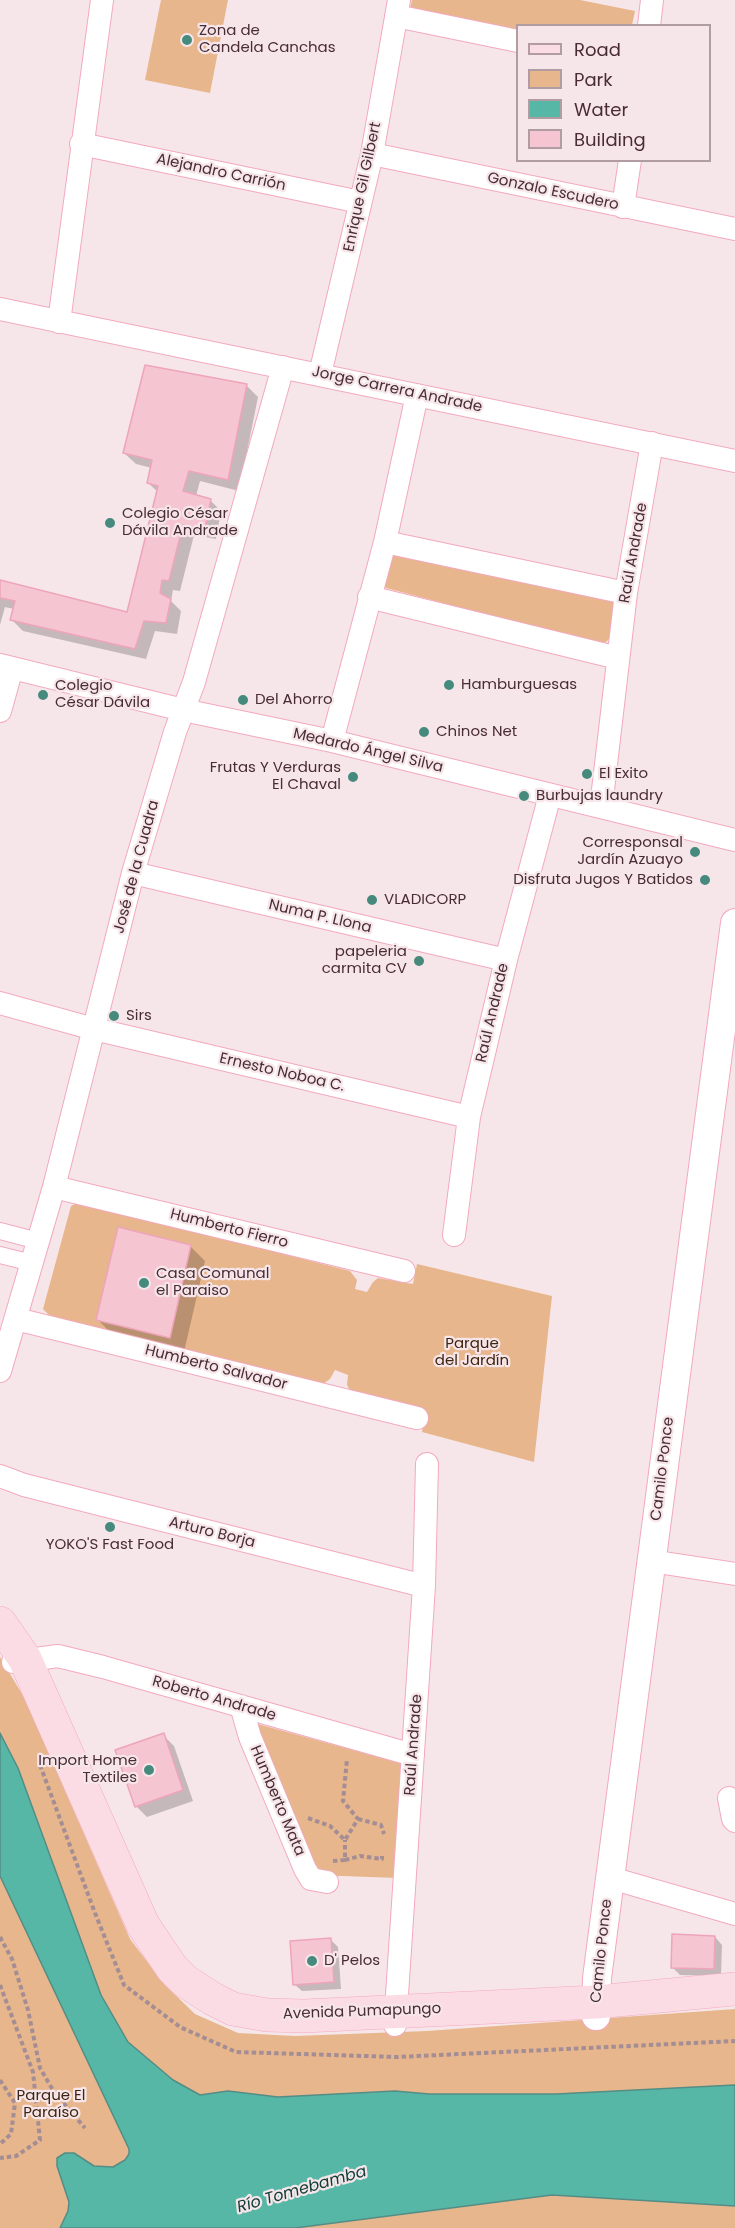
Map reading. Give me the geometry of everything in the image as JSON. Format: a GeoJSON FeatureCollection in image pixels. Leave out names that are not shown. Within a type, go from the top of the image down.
{"type":"FeatureCollection","features":[{"type":"Feature","properties":{"kind":"main road","name":"Avenida Pumapungo"},"geometry":{"type":"LineString","coordinates":[[0,1623],[143,1925],[163,1956],[196,1990],[233,2008],[267,2015],[395,2019],[596,2009],[735,1989]]}},
{"type":"Feature","properties":{"kind":"street"},"geometry":{"type":"LineString","coordinates":[[59,322],[102,0]]}},
{"type":"Feature","properties":{"kind":"street"},"geometry":{"type":"LineString","coordinates":[[649,24],[652,0]]}},
{"type":"Feature","properties":{"kind":"street"},"geometry":{"type":"LineString","coordinates":[[398,8],[516,40]]}},
{"type":"Feature","properties":{"kind":"street","name":"Enrique Gil Gilbert"},"geometry":{"type":"LineString","coordinates":[[320,374],[372,154],[398,8]]}},
{"type":"Feature","properties":{"kind":"street","name":"Alejandro Carrión"},"geometry":{"type":"LineString","coordinates":[[81,144],[360,202]]}},
{"type":"Feature","properties":{"kind":"street","name":"Gonzalo Escudero"},"geometry":{"type":"LineString","coordinates":[[372,154],[735,229]]}},
{"type":"Feature","properties":{"kind":"street"},"geometry":{"type":"LineString","coordinates":[[623,207],[630,162]]}},
{"type":"Feature","properties":{"kind":"street","name":"Jorge Carrera Andrade"},"geometry":{"type":"LineString","coordinates":[[0,309],[735,461]]}},
{"type":"Feature","properties":{"kind":"street","name":"José de la Cuadra"},"geometry":{"type":"LineString","coordinates":[[0,1371],[54,1187],[133,873],[183,710],[194,682],[283,367]]}},
{"type":"Feature","properties":{"kind":"street"},"geometry":{"type":"LineString","coordinates":[[332,741],[385,542],[417,395]]}},
{"type":"Feature","properties":{"kind":"street","name":"Raúl Andrade"},"geometry":{"type":"LineString","coordinates":[[601,807],[626,593],[652,443]]}},
{"type":"Feature","properties":{"kind":"street"},"geometry":{"type":"LineString","coordinates":[[385,542],[626,593]]}},
{"type":"Feature","properties":{"kind":"street"},"geometry":{"type":"LineString","coordinates":[[369,597],[618,658]]}},
{"type":"Feature","properties":{"kind":"street"},"geometry":{"type":"LineString","coordinates":[[0,711],[6,667]]}},
{"type":"Feature","properties":{"kind":"street","name":"Medardo Ángel Silva"},"geometry":{"type":"LineString","coordinates":[[6,667],[183,710],[332,741],[735,840]]}},
{"type":"Feature","properties":{"kind":"street","name":"Raúl Andrade"},"geometry":{"type":"LineString","coordinates":[[454,1235],[469,1117],[506,960],[550,795]]}},
{"type":"Feature","properties":{"kind":"street","name":"Numa P. Llona"},"geometry":{"type":"LineString","coordinates":[[133,873],[506,960]]}},
{"type":"Feature","properties":{"kind":"street","name":"Camilo Ponce"},"geometry":{"type":"LineString","coordinates":[[596,2009],[597,1978],[735,923]]}},
{"type":"Feature","properties":{"kind":"street","name":"Ernesto Noboa C."},"geometry":{"type":"LineString","coordinates":[[0,1003],[94,1029],[469,1117]]}},
{"type":"Feature","properties":{"kind":"street","name":"Humberto Fierro"},"geometry":{"type":"LineString","coordinates":[[54,1187],[404,1271]]}},
{"type":"Feature","properties":{"kind":"street"},"geometry":{"type":"LineString","coordinates":[[0,1231],[38,1241]]}},
{"type":"Feature","properties":{"kind":"street"},"geometry":{"type":"LineString","coordinates":[[0,1255],[32,1263]]}},
{"type":"Feature","properties":{"kind":"street","name":"Humberto Salvador"},"geometry":{"type":"LineString","coordinates":[[16,1319],[417,1418]]}},
{"type":"Feature","properties":{"kind":"street","name":"Raúl Andrade"},"geometry":{"type":"LineString","coordinates":[[395,2019],[424,1586],[427,1464]]}},
{"type":"Feature","properties":{"kind":"street","name":"Arturo Borja"},"geometry":{"type":"LineString","coordinates":[[0,1476],[36,1488],[424,1586]]}},
{"type":"Feature","properties":{"kind":"street"},"geometry":{"type":"LineString","coordinates":[[651,1561],[735,1574]]}},
{"type":"Feature","properties":{"kind":"street","name":"Roberto Andrade"},"geometry":{"type":"LineString","coordinates":[[19,1660],[58,1656],[414,1755]]}},
{"type":"Feature","properties":{"kind":"street","name":"Humberto Mata"},"geometry":{"type":"LineString","coordinates":[[241,1706],[250,1737],[305,1869],[311,1879],[327,1882]]}},
{"type":"Feature","properties":{"kind":"street"},"geometry":{"type":"LineString","coordinates":[[729,1798],[735,1821]]}},
{"type":"Feature","properties":{"kind":"street"},"geometry":{"type":"LineString","coordinates":[[610,1878],[735,1914]]}},
{"type":"Feature","properties":{"kind":"path"},"geometry":{"type":"LineString","coordinates":[[350,1737],[344,1801],[358,1819],[381,1825],[384,1833],[383,1842]]}},
{"type":"Feature","properties":{"kind":"path"},"geometry":{"type":"LineString","coordinates":[[39,1764],[124,1984],[180,2027],[236,2052],[397,2056],[735,2041]]}},
{"type":"Feature","properties":{"kind":"path"},"geometry":{"type":"LineString","coordinates":[[300,1815],[330,1826],[345,1840],[358,1819]]}},
{"type":"Feature","properties":{"kind":"path"},"geometry":{"type":"LineString","coordinates":[[345,1860],[360,1856],[382,1859],[382,1850]]}},
{"type":"Feature","properties":{"kind":"path"},"geometry":{"type":"LineString","coordinates":[[0,1937],[12,1959],[28,2010],[40,2068],[54,2092],[85,2128]]}},
{"type":"Feature","properties":{"kind":"path"},"geometry":{"type":"LineString","coordinates":[[0,2158],[16,2156],[40,2140],[33,2072],[1,1989]]}},
{"type":"Feature","properties":{"kind":"path"},"geometry":{"type":"LineString","coordinates":[[0,2080],[15,2103],[11,2134],[0,2145]]}},
{"type":"Feature","properties":{"kind":"green space","name":"Zona de Candela Canchas"},"geometry":{"type":"Polygon","coordinates":[[[161,0],[228,0],[210,93],[145,80],[161,0]]]}},
{"type":"Feature","properties":{"kind":"green space"},"geometry":{"type":"Polygon","coordinates":[[[412,0],[580,0],[635,11],[632,24],[516,24],[516,30],[410,8],[412,0]]]}},
{"type":"Feature","properties":{"kind":"green space"},"geometry":{"type":"Polygon","coordinates":[[[392,554],[611,600],[615,605],[611,637],[606,642],[595,643],[386,588],[384,586],[392,554]]]}},
{"type":"Feature","properties":{"kind":"green space","name":"Parque del Jardín"},"geometry":{"type":"Polygon","coordinates":[[[79,1202],[350,1271],[357,1280],[355,1289],[367,1292],[378,1278],[413,1284],[417,1264],[552,1296],[534,1462],[422,1432],[426,1410],[351,1392],[347,1385],[348,1375],[335,1370],[330,1379],[323,1384],[50,1316],[43,1309],[71,1206],[79,1202]]]}},
{"type":"Feature","properties":{"kind":"green space"},"geometry":{"type":"Polygon","coordinates":[[[0,1657],[25,1699],[130,1939],[165,1985],[195,2014],[238,2033],[295,2036],[427,2031],[735,2009],[735,2085],[556,2094],[429,2094],[395,2091],[278,2097],[228,2091],[200,2095],[173,2080],[128,2042],[101,1995],[18,1768],[0,1733],[0,1657]]]}},
{"type":"Feature","properties":{"kind":"green space"},"geometry":{"type":"Polygon","coordinates":[[[254,1723],[404,1764],[398,1878],[314,1875],[254,1723]]]}},
{"type":"Feature","properties":{"kind":"green space","name":"Parque El Paraíso"},"geometry":{"type":"Polygon","coordinates":[[[0,1876],[129,2149],[125,2160],[114,2167],[94,2166],[81,2157],[61,2178],[69,2201],[68,2211],[60,2228],[0,2228],[0,1876]]]}},
{"type":"Feature","properties":{"kind":"green space"},"geometry":{"type":"Polygon","coordinates":[[[552,2195],[735,2206],[735,2228],[295,2228],[552,2195]]]}},
{"type":"Feature","properties":{"kind":"water","name":"Río Tomebamba"},"geometry":{"type":"Polygon","coordinates":[[[0,1733],[18,1768],[101,1995],[128,2042],[173,2080],[200,2095],[228,2091],[278,2097],[395,2091],[429,2094],[556,2094],[735,2085],[735,2206],[552,2195],[295,2228],[60,2228],[68,2211],[69,2202],[57,2166],[57,2158],[65,2153],[74,2153],[94,2166],[113,2167],[125,2160],[129,2149],[0,1876],[0,1733]]]}},
{"type":"Feature","properties":{"kind":"building"},"geometry":{"type":"Polygon","coordinates":[[[145,365],[247,384],[228,480],[189,471],[183,491],[211,499],[205,529],[183,525],[169,581],[162,580],[160,593],[171,599],[166,623],[144,621],[135,649],[10,620],[15,601],[0,598],[0,580],[127,612],[158,486],[147,483],[152,460],[123,453],[145,365]]]}},
{"type":"Feature","properties":{"kind":"building","name":"Casa Comunal el Paraiso"},"geometry":{"type":"Polygon","coordinates":[[[118,1227],[191,1245],[170,1338],[96,1320],[118,1227]]]}},
{"type":"Feature","properties":{"kind":"building","name":"Import Home Textiles"},"geometry":{"type":"Polygon","coordinates":[[[164,1733],[183,1790],[135,1807],[115,1750],[164,1733]]]}},
{"type":"Feature","properties":{"kind":"building"},"geometry":{"type":"Polygon","coordinates":[[[672,1934],[715,1936],[714,1969],[671,1968],[672,1934]]]}},
{"type":"Feature","properties":{"kind":"building","name":"D' Pelos"},"geometry":{"type":"Polygon","coordinates":[[[331,1938],[334,1982],[293,1985],[290,1941],[331,1938]]]}},
{"type":"Feature","properties":{"kind":"place","name":"Zona de Candela Canchas"},"geometry":{"type":"Point","coordinates":[187,40]}},
{"type":"Feature","properties":{"kind":"place","name":"Colegio César Dávila Andrade"},"geometry":{"type":"Point","coordinates":[110,523]}},
{"type":"Feature","properties":{"kind":"place","name":"Hamburguesas"},"geometry":{"type":"Point","coordinates":[449,685]}},
{"type":"Feature","properties":{"kind":"place","name":"Colegio César Dávila"},"geometry":{"type":"Point","coordinates":[43,695]}},
{"type":"Feature","properties":{"kind":"place","name":"Del Ahorro"},"geometry":{"type":"Point","coordinates":[243,700]}},
{"type":"Feature","properties":{"kind":"place","name":"Chinos Net"},"geometry":{"type":"Point","coordinates":[424,732]}},
{"type":"Feature","properties":{"kind":"place","name":"El Exito"},"geometry":{"type":"Point","coordinates":[587,774]}},
{"type":"Feature","properties":{"kind":"place","name":"Frutas Y Verduras El Chaval"},"geometry":{"type":"Point","coordinates":[353,777]}},
{"type":"Feature","properties":{"kind":"place","name":"Burbujas laundry"},"geometry":{"type":"Point","coordinates":[524,796]}},
{"type":"Feature","properties":{"kind":"place","name":"Corresponsal Jardín Azuayo"},"geometry":{"type":"Point","coordinates":[695,852]}},
{"type":"Feature","properties":{"kind":"place","name":"Disfruta Jugos Y Batidos"},"geometry":{"type":"Point","coordinates":[705,880]}},
{"type":"Feature","properties":{"kind":"place","name":"VLADICORP"},"geometry":{"type":"Point","coordinates":[372,900]}},
{"type":"Feature","properties":{"kind":"place","name":"papeleria carmita CV"},"geometry":{"type":"Point","coordinates":[419,961]}},
{"type":"Feature","properties":{"kind":"place","name":"Sirs"},"geometry":{"type":"Point","coordinates":[114,1016]}},
{"type":"Feature","properties":{"kind":"place","name":"Casa Comunal el Paraiso"},"geometry":{"type":"Point","coordinates":[144,1283]}},
{"type":"Feature","properties":{"kind":"place","name":"YOKO'S Fast Food"},"geometry":{"type":"Point","coordinates":[110,1527]}},
{"type":"Feature","properties":{"kind":"place","name":"Import Home Textiles"},"geometry":{"type":"Point","coordinates":[149,1770]}},
{"type":"Feature","properties":{"kind":"place","name":"D' Pelos"},"geometry":{"type":"Point","coordinates":[312,1961]}}]}
